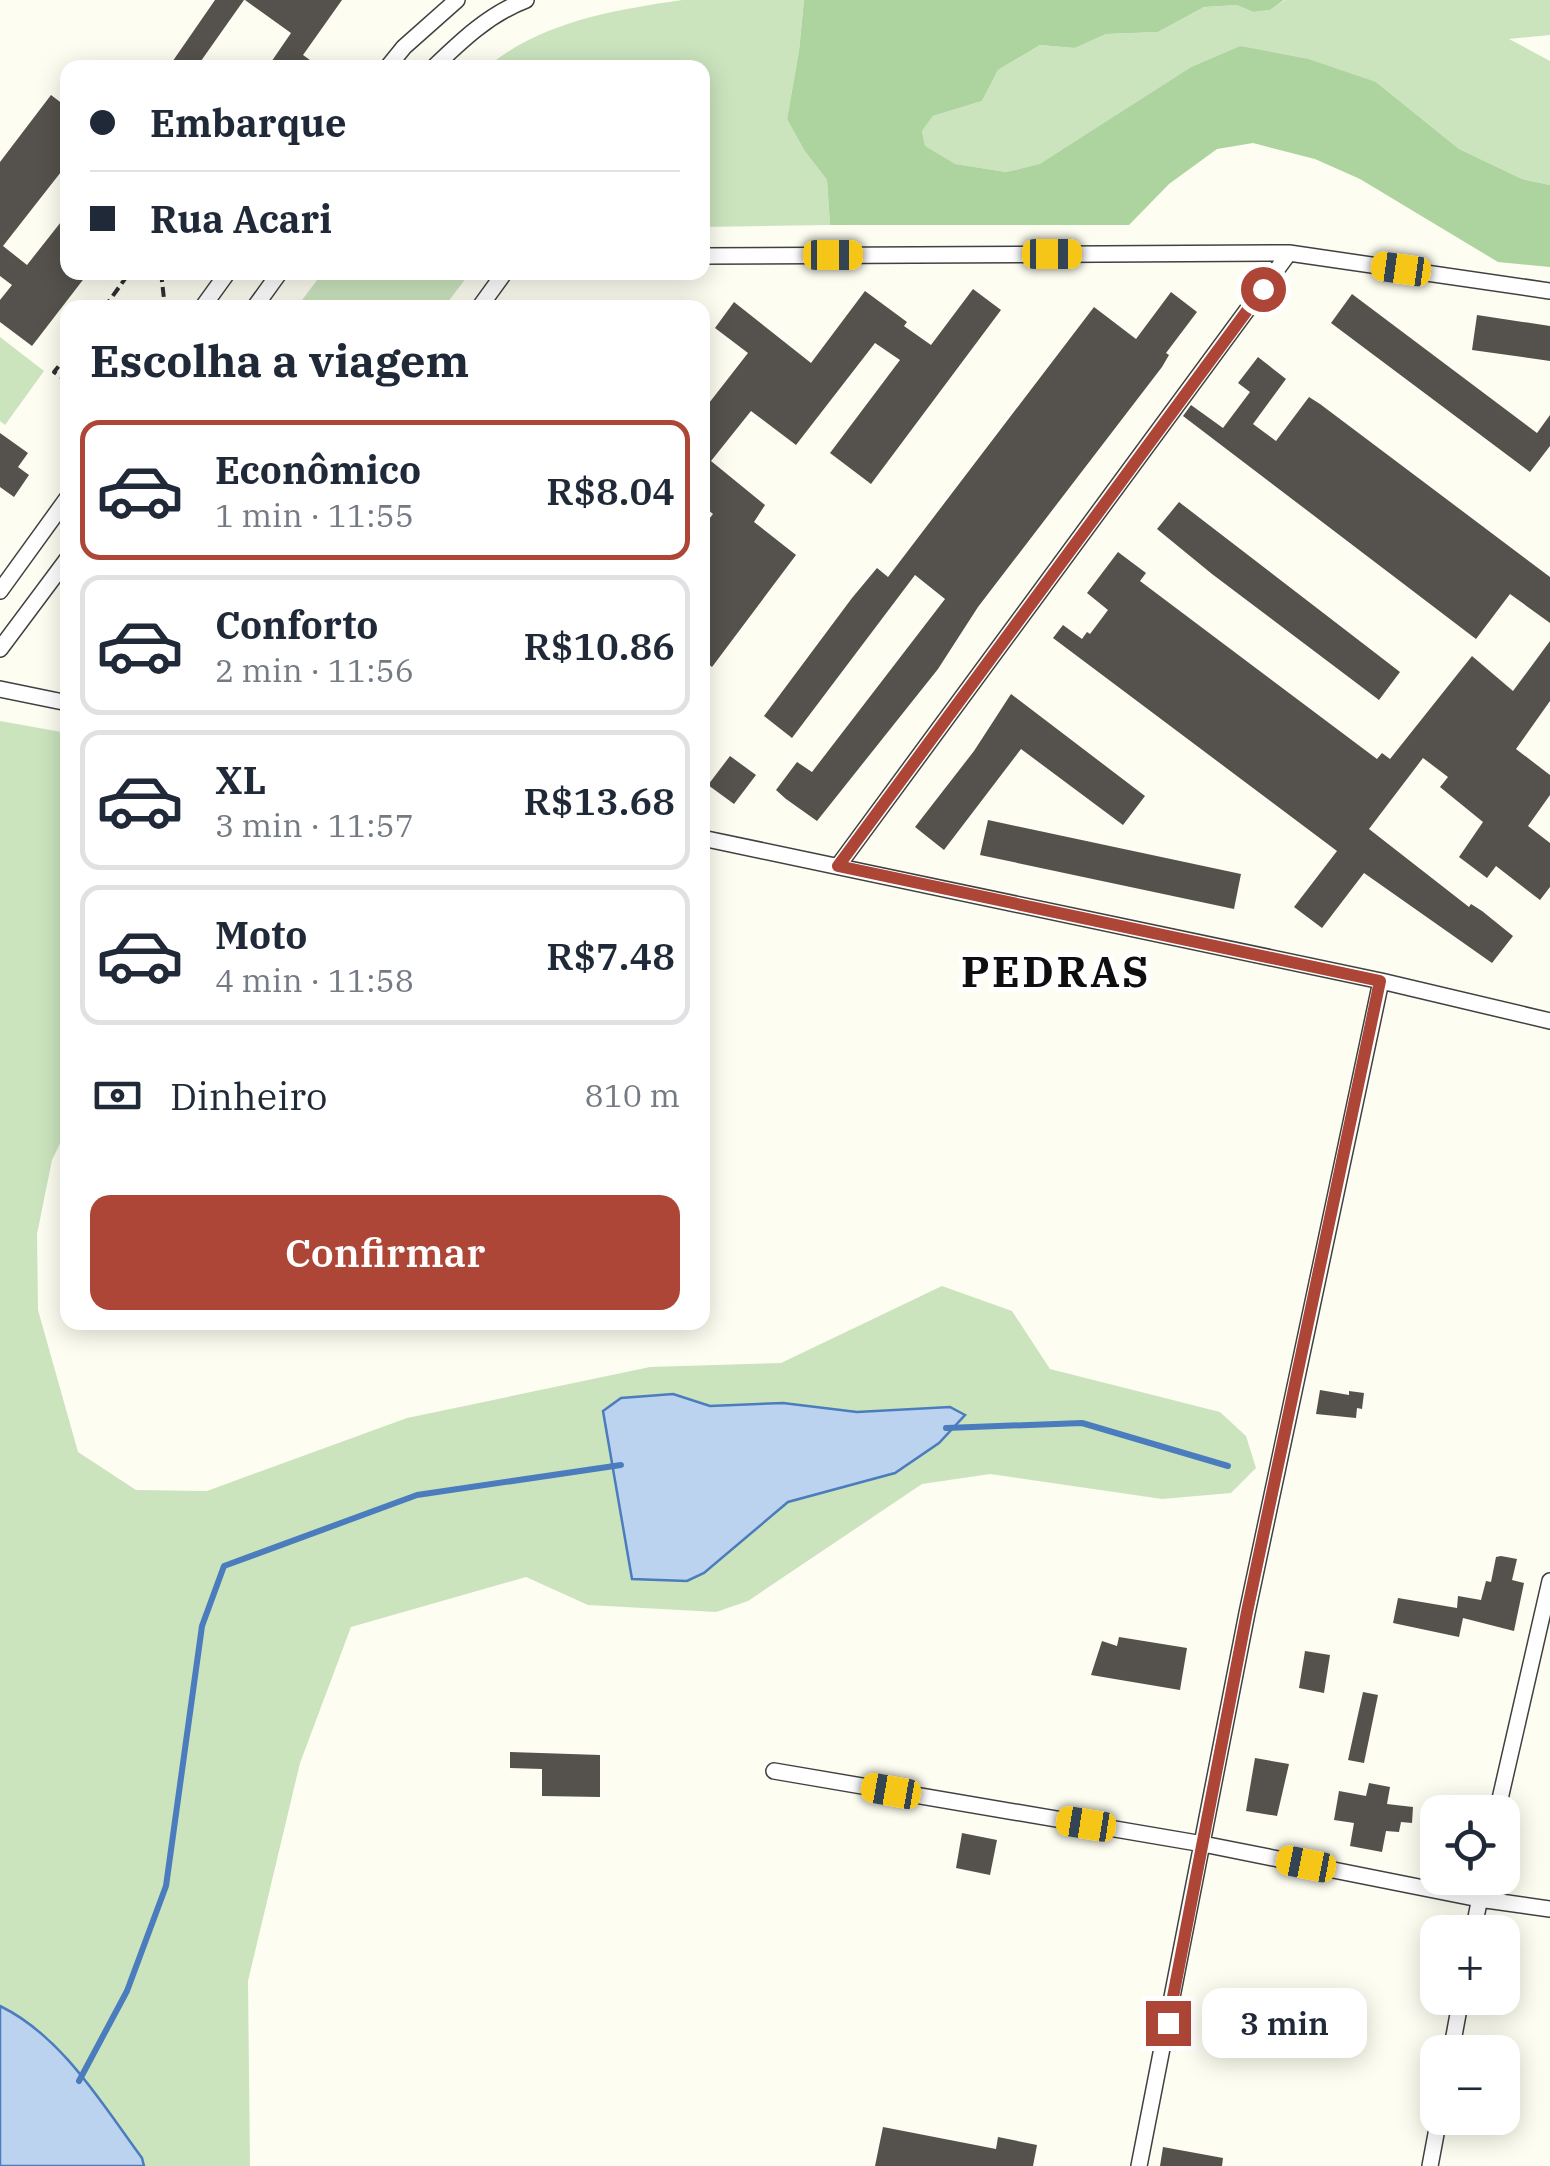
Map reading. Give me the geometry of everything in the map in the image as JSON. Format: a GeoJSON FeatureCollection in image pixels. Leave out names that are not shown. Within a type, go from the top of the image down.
{"type":"FeatureCollection","features":[{"type":"Feature","properties":{"kind":"street"},"geometry":{"type":"LineString","coordinates":[[393,60],[458,0]]}},
{"type":"Feature","properties":{"kind":"street"},"geometry":{"type":"LineString","coordinates":[[441,60],[471,32],[524,0]]}},
{"type":"Feature","properties":{"kind":"street"},"geometry":{"type":"LineString","coordinates":[[838,866],[1289,253]]}},
{"type":"Feature","properties":{"kind":"street"},"geometry":{"type":"LineString","coordinates":[[710,256],[1289,253],[1550,290]]}},
{"type":"Feature","properties":{"kind":"street"},"geometry":{"type":"LineString","coordinates":[[0,591],[60,508]]}},
{"type":"Feature","properties":{"kind":"street"},"geometry":{"type":"LineString","coordinates":[[0,649],[60,569]]}},
{"type":"Feature","properties":{"kind":"street"},"geometry":{"type":"LineString","coordinates":[[0,689],[60,702]]}},
{"type":"Feature","properties":{"kind":"street"},"geometry":{"type":"LineString","coordinates":[[710,840],[1380,981],[1550,1021]]}},
{"type":"Feature","properties":{"kind":"street"},"geometry":{"type":"LineString","coordinates":[[1139,2166],[1247,1612],[1380,981]]}},
{"type":"Feature","properties":{"kind":"street"},"geometry":{"type":"LineString","coordinates":[[1501,1795],[1550,1582]]}},
{"type":"Feature","properties":{"kind":"street"},"geometry":{"type":"LineString","coordinates":[[774,1771],[1202,1844],[1550,1909]]}},
{"type":"Feature","properties":{"kind":"street"},"geometry":{"type":"LineString","coordinates":[[1476,1915],[1480,1895]]}},
{"type":"Feature","properties":{"kind":"street"},"geometry":{"type":"LineString","coordinates":[[1430,2166],[1436,2135]]}},
{"type":"Feature","properties":{"kind":"green space"},"geometry":{"type":"Polygon","coordinates":[[[682,0],[804,0],[787,119],[827,180],[830,225],[710,227],[710,60],[496,60],[554,29],[630,8],[682,0]]]}},
{"type":"Feature","properties":{"kind":"green space"},"geometry":{"type":"Polygon","coordinates":[[[804,0],[1284,0],[1270,10],[1253,12],[1237,5],[1204,7],[1158,32],[1106,34],[1075,48],[1040,45],[998,70],[982,101],[933,116],[922,131],[925,146],[955,164],[1006,172],[1040,164],[1191,67],[1240,46],[1308,59],[1376,82],[1459,149],[1522,179],[1550,185],[1550,267],[1498,262],[1360,179],[1315,159],[1253,143],[1217,149],[1169,184],[1129,225],[830,225],[827,180],[787,119],[804,0]]]}},
{"type":"Feature","properties":{"kind":"green space"},"geometry":{"type":"Polygon","coordinates":[[[1285,0],[1550,0],[1550,35],[1509,39],[1550,61],[1550,185],[1522,179],[1459,149],[1376,82],[1240,46],[1191,67],[1041,164],[1006,172],[954,164],[925,147],[922,131],[933,116],[982,101],[998,70],[1040,45],[1075,48],[1106,34],[1158,32],[1204,7],[1237,5],[1253,12],[1270,10],[1285,0]]]}},
{"type":"Feature","properties":{"kind":"green space"},"geometry":{"type":"Polygon","coordinates":[[[317,280],[465,280],[449,300],[302,300],[317,280]]]}},
{"type":"Feature","properties":{"kind":"green space"},"geometry":{"type":"Polygon","coordinates":[[[0,337],[44,371],[5,425],[0,421],[0,337]]]}},
{"type":"Feature","properties":{"kind":"green space"},"geometry":{"type":"Polygon","coordinates":[[[0,721],[60,732],[60,1144],[52,1160],[37,1234],[38,1310],[78,1452],[136,1490],[207,1491],[407,1418],[650,1367],[781,1363],[942,1286],[1012,1311],[1050,1369],[1220,1412],[1246,1436],[1256,1468],[1231,1493],[1162,1499],[990,1474],[922,1484],[748,1601],[716,1612],[588,1605],[526,1577],[351,1627],[300,1763],[248,1981],[250,2166],[144,2166],[79,2073],[22,2019],[0,2006],[0,721]],[[673,1395],[687,1581],[703,1573],[788,1502],[895,1473],[950,1407],[857,1412],[783,1403],[710,1406],[673,1395]]]}},
{"type":"Feature","properties":{"kind":"water"},"geometry":{"type":"Polygon","coordinates":[[[673,1394],[710,1406],[783,1403],[857,1412],[950,1407],[965,1415],[939,1443],[895,1473],[788,1502],[704,1573],[687,1581],[632,1579],[603,1411],[621,1398],[673,1394]]]}},
{"type":"Feature","properties":{"kind":"water"},"geometry":{"type":"Polygon","coordinates":[[[0,2006],[62,2053],[112,2116],[144,2166],[0,2166],[0,2006]]]}},
{"type":"Feature","properties":{"kind":"building"},"geometry":{"type":"Polygon","coordinates":[[[215,0],[244,0],[202,60],[174,60],[215,0]]]}},
{"type":"Feature","properties":{"kind":"building"},"geometry":{"type":"Polygon","coordinates":[[[245,0],[342,0],[303,55],[310,60],[272,60],[291,33],[245,0]]]}},
{"type":"Feature","properties":{"kind":"building"},"geometry":{"type":"Polygon","coordinates":[[[51,95],[60,102],[60,173],[3,246],[27,265],[60,223],[60,280],[83,280],[67,300],[60,300],[60,310],[32,346],[0,322],[0,300],[12,285],[0,276],[0,162],[51,95]]]}},
{"type":"Feature","properties":{"kind":"building"},"geometry":{"type":"Polygon","coordinates":[[[973,289],[1001,310],[871,484],[830,453],[900,360],[875,343],[796,445],[751,411],[711,461],[765,505],[754,522],[796,555],[712,667],[710,402],[748,353],[715,328],[734,302],[811,363],[865,291],[931,345],[973,289]]]}},
{"type":"Feature","properties":{"kind":"building"},"geometry":{"type":"Polygon","coordinates":[[[1171,292],[1197,312],[1166,353],[1169,355],[1162,367],[978,607],[938,669],[817,821],[786,799],[776,790],[797,762],[812,772],[945,599],[915,575],[792,738],[764,716],[852,598],[877,568],[888,577],[1094,307],[1136,339],[1171,292]]]}},
{"type":"Feature","properties":{"kind":"building"},"geometry":{"type":"Polygon","coordinates":[[[1352,294],[1537,433],[1550,415],[1550,446],[1530,472],[1331,323],[1352,294]]]}},
{"type":"Feature","properties":{"kind":"building"},"geometry":{"type":"Polygon","coordinates":[[[1477,315],[1550,326],[1550,361],[1472,350],[1477,315]]]}},
{"type":"Feature","properties":{"kind":"building"},"geometry":{"type":"Polygon","coordinates":[[[1258,357],[1286,379],[1253,424],[1276,441],[1309,397],[1320,404],[1550,577],[1550,623],[1510,594],[1476,639],[1183,416],[1191,405],[1223,428],[1250,392],[1238,383],[1258,357]]]}},
{"type":"Feature","properties":{"kind":"building"},"geometry":{"type":"Polygon","coordinates":[[[0,433],[28,453],[18,467],[29,475],[14,497],[0,487],[0,433]]]}},
{"type":"Feature","properties":{"kind":"building"},"geometry":{"type":"Polygon","coordinates":[[[1179,502],[1400,672],[1379,700],[1157,529],[1179,502]]]}},
{"type":"Feature","properties":{"kind":"building"},"geometry":{"type":"Polygon","coordinates":[[[1118,552],[1146,573],[1140,581],[1377,759],[1382,753],[1390,759],[1472,656],[1513,691],[1550,641],[1550,701],[1516,749],[1550,775],[1550,795],[1528,826],[1550,843],[1550,887],[1540,900],[1496,866],[1487,878],[1459,857],[1483,822],[1440,787],[1448,777],[1423,758],[1369,829],[1513,936],[1492,963],[1364,873],[1322,928],[1294,907],[1337,851],[1053,638],[1063,625],[1082,639],[1087,632],[1090,634],[1108,610],[1087,593],[1118,552]]]}},
{"type":"Feature","properties":{"kind":"building"},"geometry":{"type":"Polygon","coordinates":[[[1011,694],[1145,796],[1123,825],[1021,749],[944,850],[915,827],[974,751],[1011,694]]]}},
{"type":"Feature","properties":{"kind":"building"},"geometry":{"type":"Polygon","coordinates":[[[730,756],[756,775],[734,804],[710,786],[730,756]]]}},
{"type":"Feature","properties":{"kind":"building"},"geometry":{"type":"Polygon","coordinates":[[[988,820],[1241,874],[1234,909],[980,855],[988,820]]]}},
{"type":"Feature","properties":{"kind":"building"},"geometry":{"type":"Polygon","coordinates":[[[1320,1390],[1349,1395],[1349,1391],[1364,1393],[1362,1409],[1357,1408],[1356,1418],[1316,1414],[1320,1390]]]}},
{"type":"Feature","properties":{"kind":"building"},"geometry":{"type":"Polygon","coordinates":[[[1496,1557],[1517,1559],[1512,1580],[1524,1583],[1514,1631],[1463,1618],[1459,1637],[1393,1623],[1398,1598],[1457,1608],[1458,1596],[1481,1600],[1486,1581],[1491,1582],[1496,1557]]]}},
{"type":"Feature","properties":{"kind":"building"},"geometry":{"type":"Polygon","coordinates":[[[1119,1637],[1187,1648],[1180,1690],[1091,1675],[1102,1641],[1117,1646],[1119,1637]]]}},
{"type":"Feature","properties":{"kind":"building"},"geometry":{"type":"Polygon","coordinates":[[[1305,1651],[1330,1655],[1324,1693],[1299,1688],[1305,1651]]]}},
{"type":"Feature","properties":{"kind":"building"},"geometry":{"type":"Polygon","coordinates":[[[1363,1692],[1378,1695],[1364,1763],[1348,1760],[1363,1692]]]}},
{"type":"Feature","properties":{"kind":"building"},"geometry":{"type":"Polygon","coordinates":[[[510,1752],[600,1755],[600,1797],[542,1796],[542,1769],[510,1768],[510,1752]]]}},
{"type":"Feature","properties":{"kind":"building"},"geometry":{"type":"Polygon","coordinates":[[[1255,1758],[1289,1764],[1277,1816],[1246,1811],[1255,1758]]]}},
{"type":"Feature","properties":{"kind":"building"},"geometry":{"type":"Polygon","coordinates":[[[1369,1783],[1390,1787],[1387,1804],[1413,1807],[1412,1823],[1401,1822],[1399,1832],[1386,1831],[1382,1852],[1350,1846],[1354,1823],[1334,1820],[1339,1791],[1366,1796],[1369,1783]]]}},
{"type":"Feature","properties":{"kind":"building"},"geometry":{"type":"Polygon","coordinates":[[[962,1833],[997,1840],[990,1875],[956,1868],[962,1833]]]}},
{"type":"Feature","properties":{"kind":"building"},"geometry":{"type":"Polygon","coordinates":[[[883,2127],[996,2149],[998,2137],[1037,2145],[1033,2166],[875,2166],[883,2127]]]}},
{"type":"Feature","properties":{"kind":"building"},"geometry":{"type":"Polygon","coordinates":[[[1163,2147],[1223,2158],[1222,2166],[1160,2166],[1163,2147]]]}},
{"type":"Feature","properties":{"kind":"waterway"},"geometry":{"type":"LineString","coordinates":[[946,1428],[1082,1423],[1228,1466]]}},
{"type":"Feature","properties":{"kind":"waterway"},"geometry":{"type":"LineString","coordinates":[[79,2081],[127,1991],[166,1886],[202,1626],[224,1566],[417,1495],[621,1465]]}},
{"type":"Feature","properties":{"kind":"district","name":"PEDRAS"},"geometry":{"type":"Point","coordinates":[1056,972]}},
{"type":"Feature","properties":{"kind":"route"},"geometry":{"type":"LineString","coordinates":[[1168,2023],[1247,1612],[1380,981],[838,866],[1263,289]]}}]}
